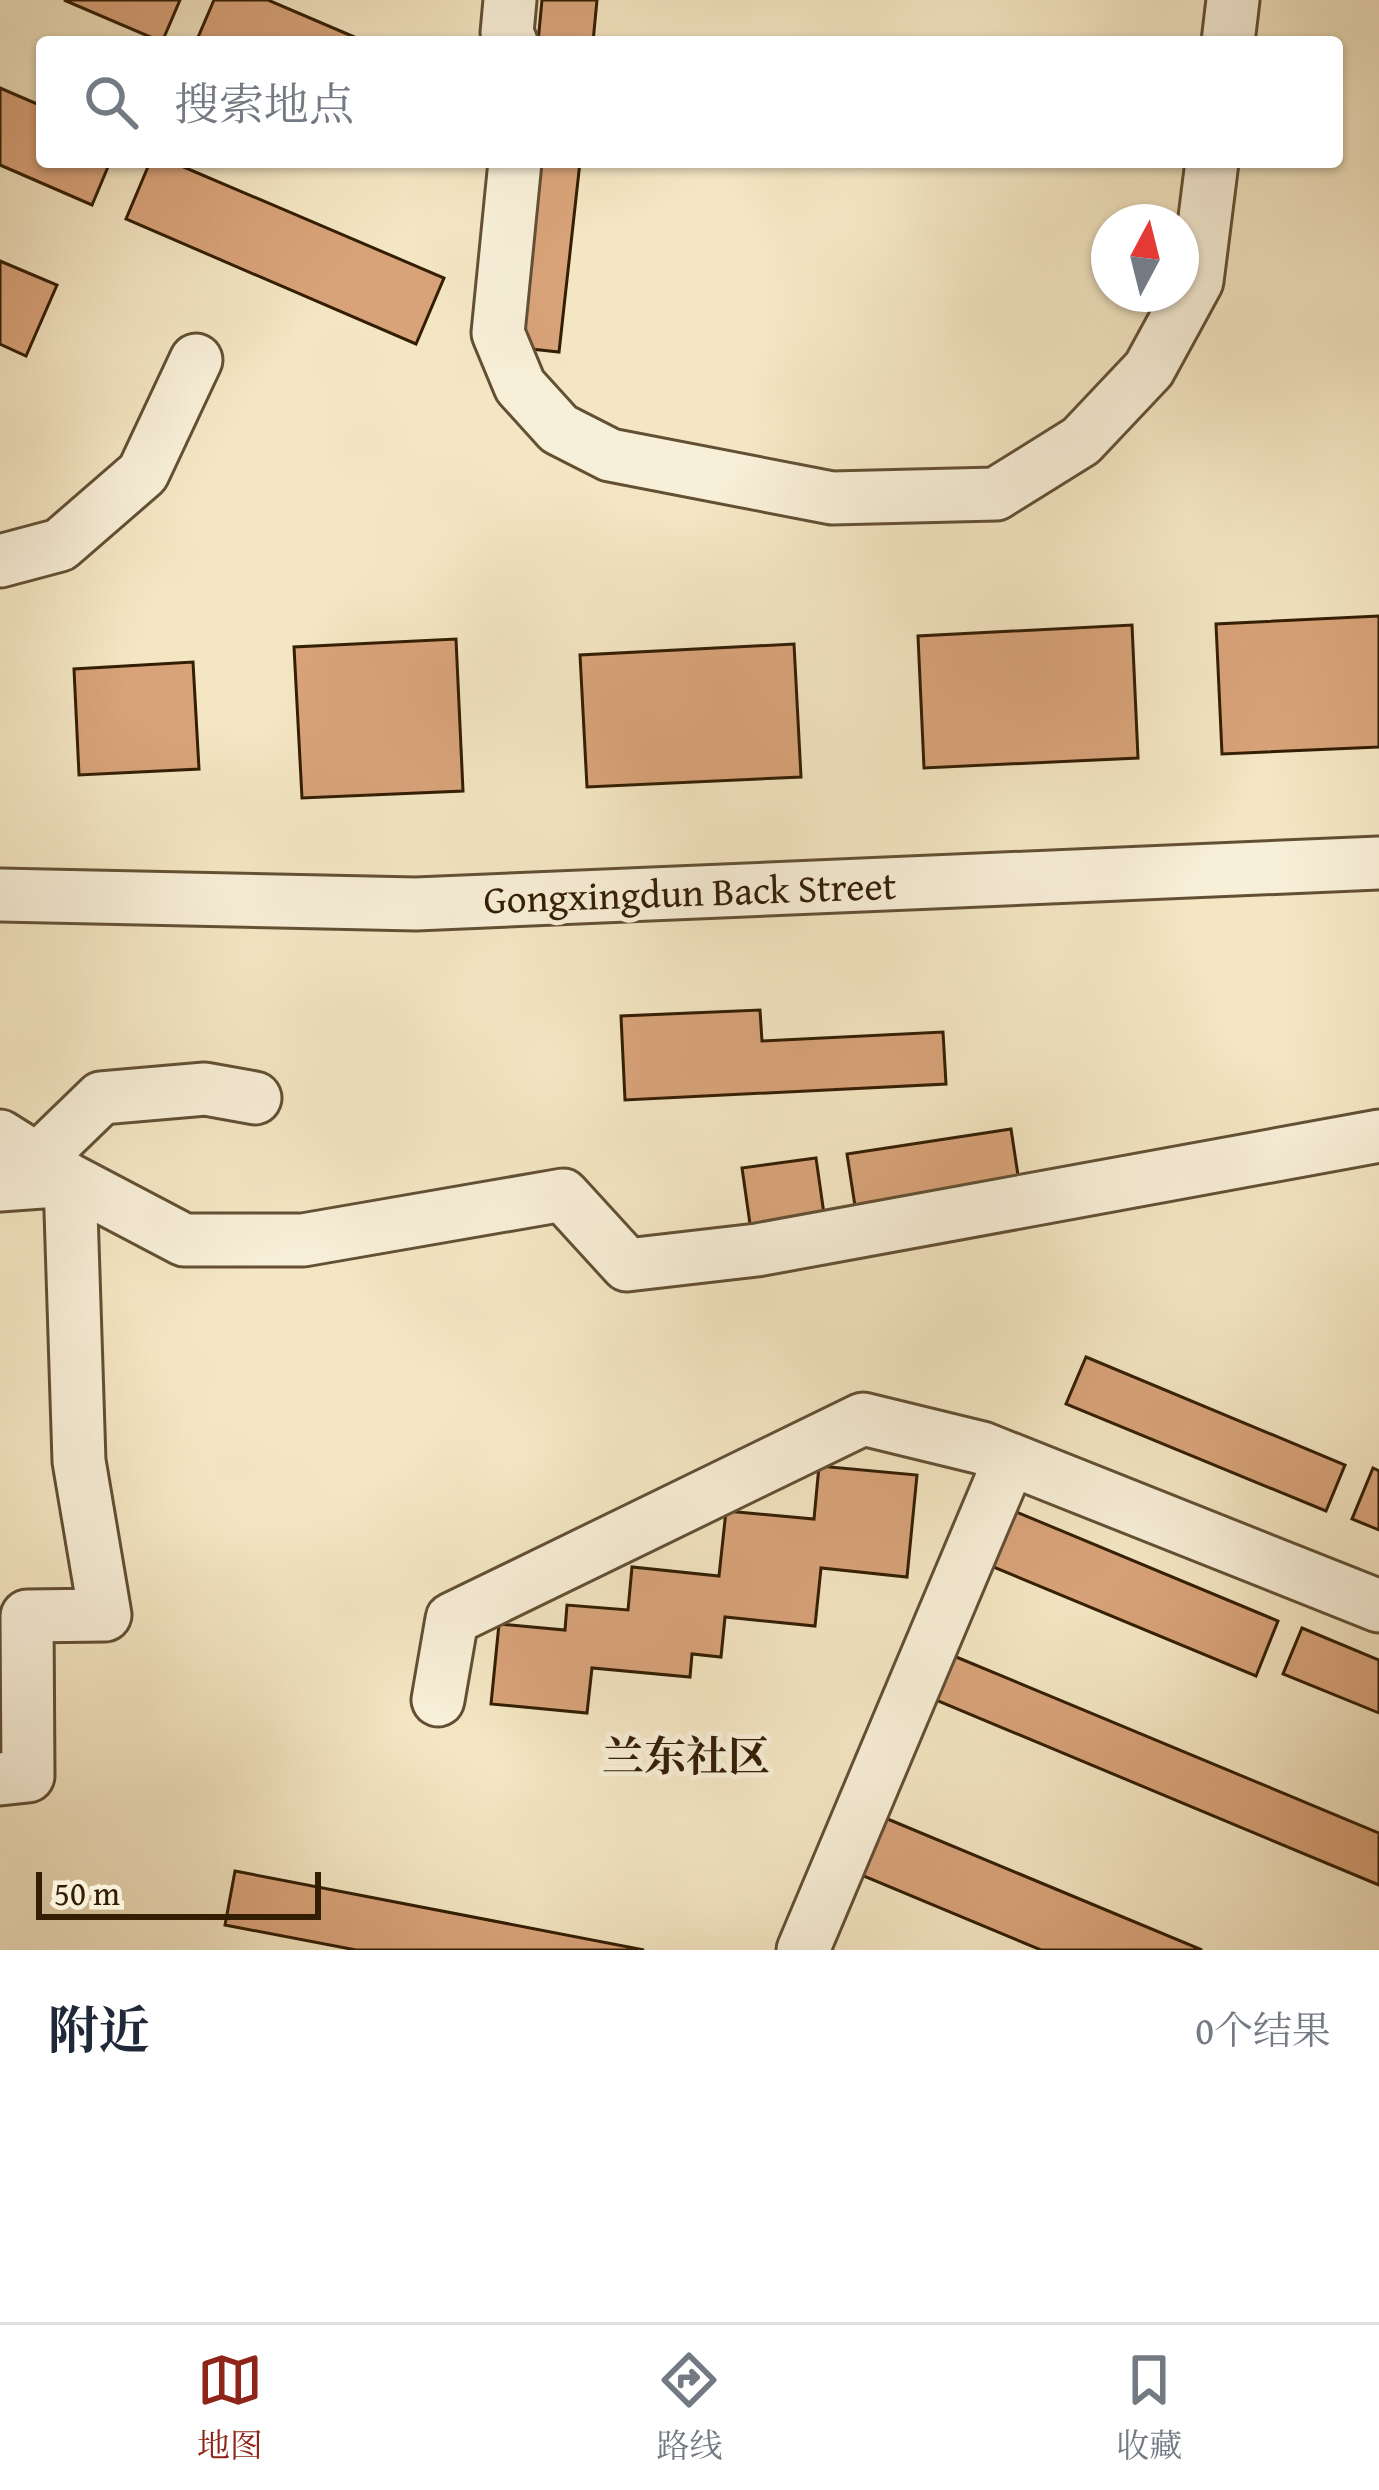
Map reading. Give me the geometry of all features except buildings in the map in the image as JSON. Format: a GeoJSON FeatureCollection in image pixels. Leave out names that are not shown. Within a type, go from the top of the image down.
{"type":"FeatureCollection","features":[{"type":"Feature","properties":{"kind":"street"},"geometry":{"type":"LineString","coordinates":[[509,36],[510,0]]}},
{"type":"Feature","properties":{"kind":"street"},"geometry":{"type":"LineString","coordinates":[[1229,36],[1233,0]]}},
{"type":"Feature","properties":{"kind":"street"},"geometry":{"type":"LineString","coordinates":[[514,168],[498,333],[520,386],[559,429],[610,454],[832,498],[996,494],[1081,441],[1149,369],[1197,281],[1211,168]]}},
{"type":"Feature","properties":{"kind":"street"},"geometry":{"type":"LineString","coordinates":[[0,561],[60,545],[143,473],[196,361]]}},
{"type":"Feature","properties":{"kind":"street","name":"Gongxingdun Back Street"},"geometry":{"type":"LineString","coordinates":[[0,895],[416,904],[1379,863]]}},
{"type":"Feature","properties":{"kind":"street"},"geometry":{"type":"LineString","coordinates":[[27,1166],[101,1098],[205,1089],[255,1097]]}},
{"type":"Feature","properties":{"kind":"street"},"geometry":{"type":"LineString","coordinates":[[27,1166],[184,1240],[303,1240],[563,1195],[627,1265],[757,1250],[1379,1136]]}},
{"type":"Feature","properties":{"kind":"street"},"geometry":{"type":"LineString","coordinates":[[0,1779],[28,1776],[27,1616],[105,1615],[27,1166]]}},
{"type":"Feature","properties":{"kind":"street"},"geometry":{"type":"LineString","coordinates":[[438,1700],[452,1619],[862,1419],[982,1448],[1379,1606]]}},
{"type":"Feature","properties":{"kind":"street"},"geometry":{"type":"LineString","coordinates":[[803,1950],[1010,1459]]}},
{"type":"Feature","properties":{"kind":"district","name":"兰东社区"},"geometry":{"type":"Point","coordinates":[686,1756]}}]}
